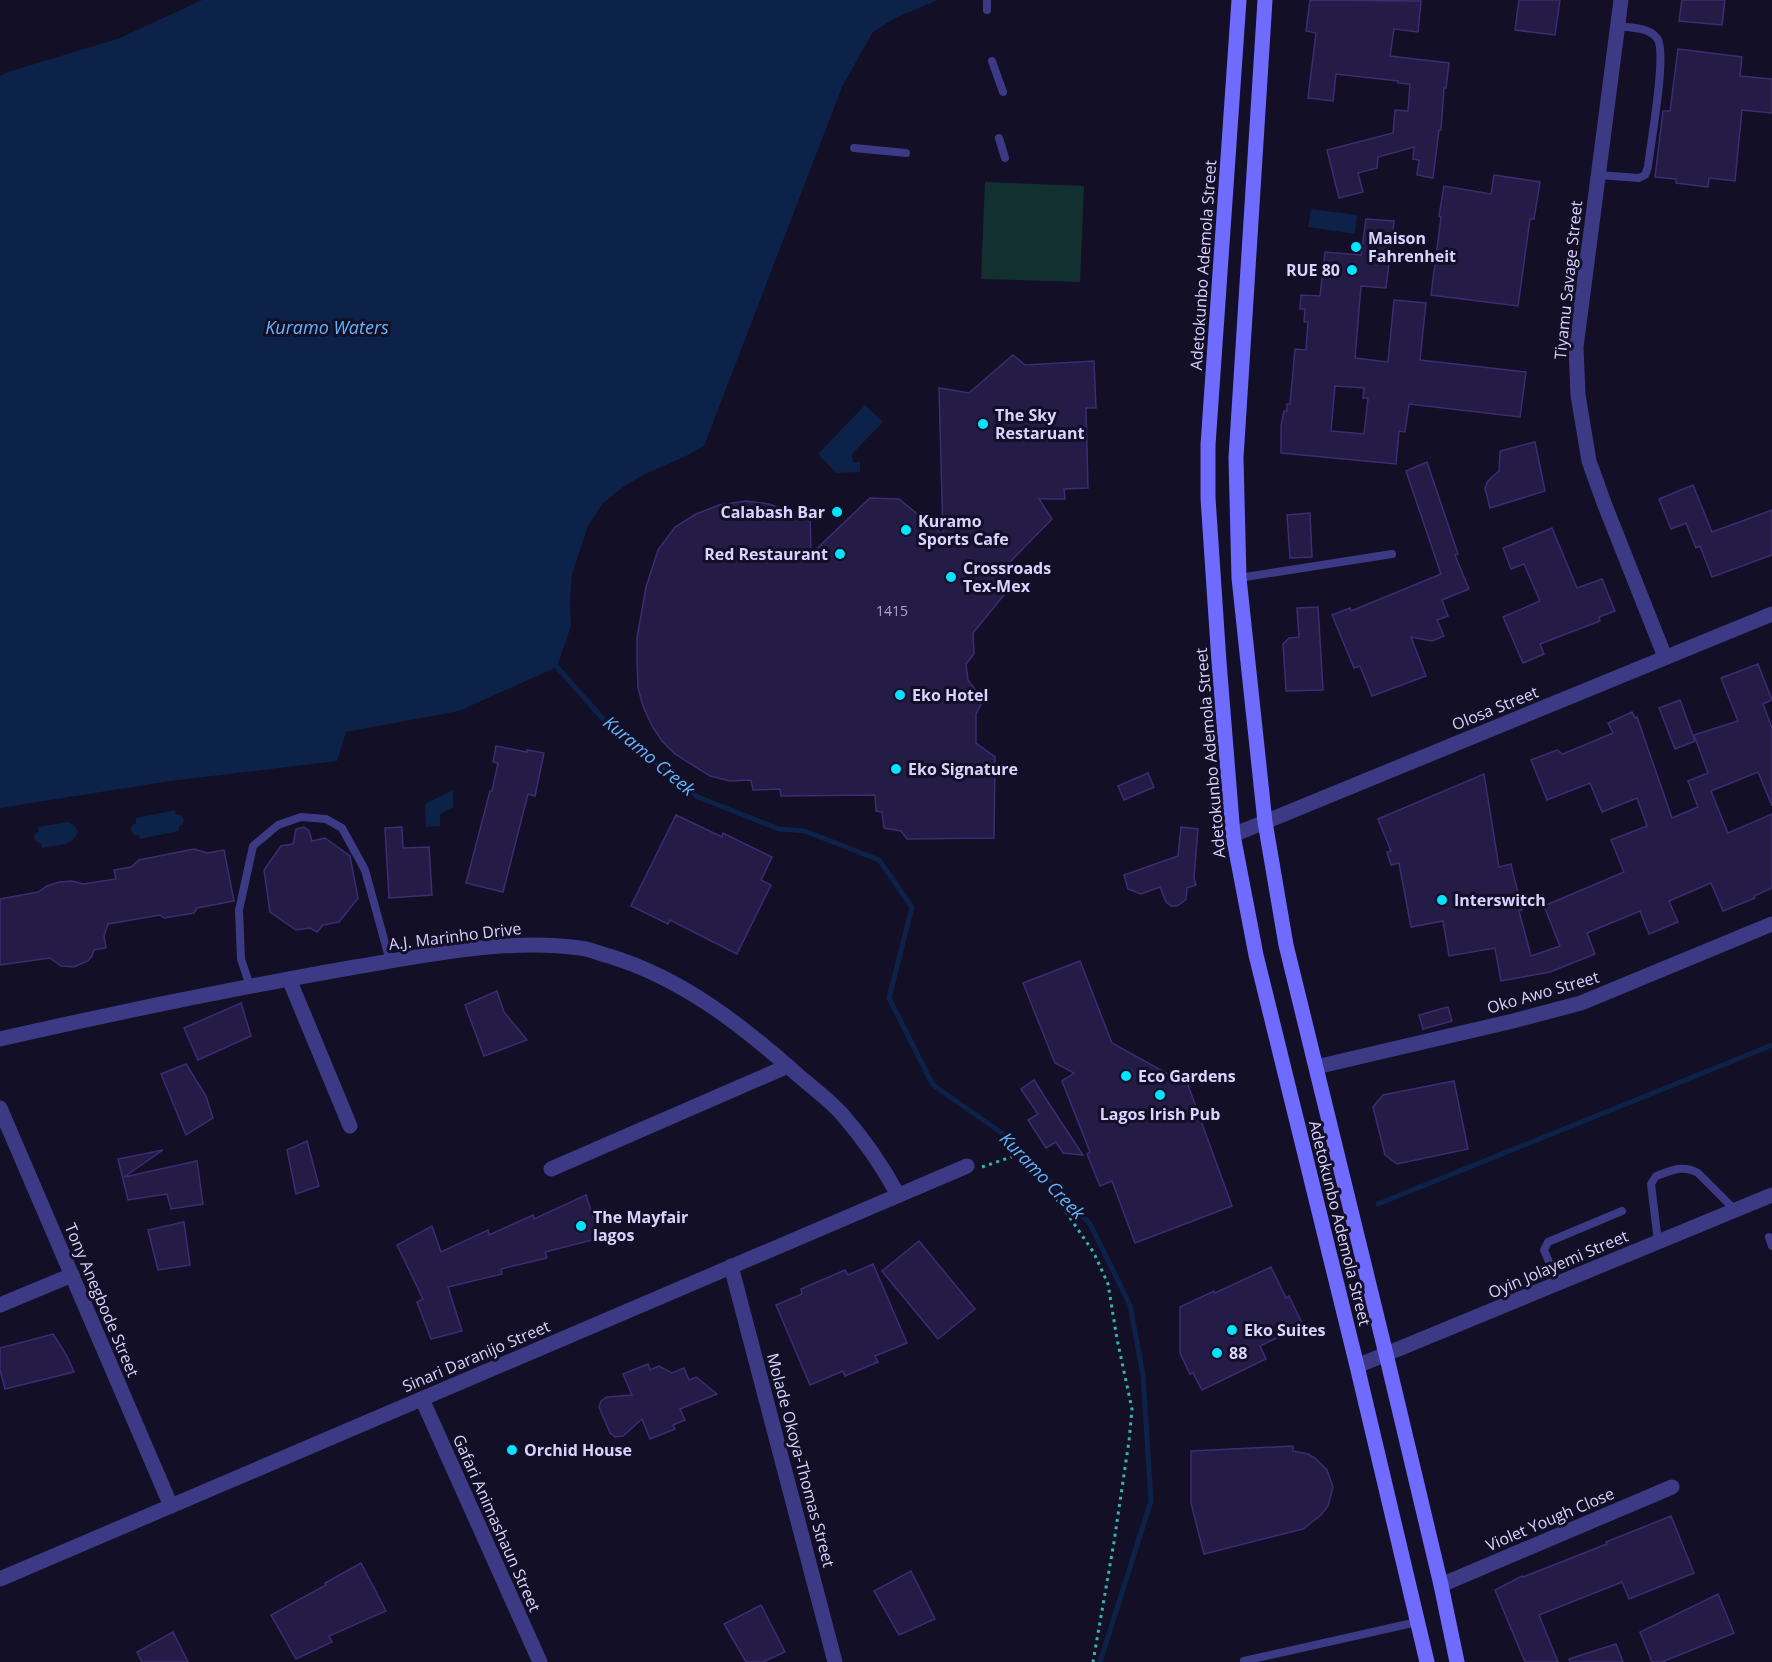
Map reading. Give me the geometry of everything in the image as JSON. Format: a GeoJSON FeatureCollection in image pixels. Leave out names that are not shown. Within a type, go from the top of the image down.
{"type":"FeatureCollection","features":[{"type":"Feature","properties":{"kind":"main road","name":"Adetokunbo Ademola Street"},"geometry":{"type":"LineString","coordinates":[[1239,0],[1208,445],[1208,498],[1218,662],[1233,835],[1256,955],[1427,1662]]}},
{"type":"Feature","properties":{"kind":"main road","name":"Adetokunbo Ademola Street"},"geometry":{"type":"LineString","coordinates":[[1264,0],[1236,458],[1239,578],[1265,822],[1286,945],[1442,1585],[1457,1662]]}},
{"type":"Feature","properties":{"kind":"street","name":"Tiyamu Savage Street"},"geometry":{"type":"LineString","coordinates":[[1621,0],[1576,347],[1578,395],[1589,461],[1665,657]]}},
{"type":"Feature","properties":{"kind":"street","name":"Olosa Street"},"geometry":{"type":"LineString","coordinates":[[1233,835],[1772,614]]}},
{"type":"Feature","properties":{"kind":"street","name":"Oko Awo Street"},"geometry":{"type":"LineString","coordinates":[[1316,1067],[1581,1003],[1772,924]]}},
{"type":"Feature","properties":{"kind":"street","name":"A.J. Marinho Drive"},"geometry":{"type":"LineString","coordinates":[[0,1039],[116,1012],[451,951],[531,945],[582,948],[629,962],[676,983],[738,1025],[840,1112],[880,1162],[898,1195]]}},
{"type":"Feature","properties":{"kind":"street"},"geometry":{"type":"LineString","coordinates":[[289,979],[350,1126]]}},
{"type":"Feature","properties":{"kind":"street"},"geometry":{"type":"LineString","coordinates":[[551,1169],[788,1066]]}},
{"type":"Feature","properties":{"kind":"street","name":"Tony Anegbode Street"},"geometry":{"type":"LineString","coordinates":[[0,1108],[171,1506]]}},
{"type":"Feature","properties":{"kind":"street","name":"Sinari Daranijo Street"},"geometry":{"type":"LineString","coordinates":[[0,1579],[967,1166]]}},
{"type":"Feature","properties":{"kind":"street","name":"Oyin Jolayemi Street"},"geometry":{"type":"LineString","coordinates":[[1357,1366],[1772,1195]]}},
{"type":"Feature","properties":{"kind":"street","name":"Molade Okoya-Thomas Street"},"geometry":{"type":"LineString","coordinates":[[731,1266],[835,1662]]}},
{"type":"Feature","properties":{"kind":"street"},"geometry":{"type":"LineString","coordinates":[[0,1305],[72,1275]]}},
{"type":"Feature","properties":{"kind":"street","name":"Gafari Animashaun Street"},"geometry":{"type":"LineString","coordinates":[[422,1399],[540,1662]]}},
{"type":"Feature","properties":{"kind":"street","name":"Violet Yough Close"},"geometry":{"type":"LineString","coordinates":[[1442,1585],[1672,1487]]}},
{"type":"Feature","properties":{"kind":"lane"},"geometry":{"type":"LineString","coordinates":[[987,0],[987,10]]}},
{"type":"Feature","properties":{"kind":"lane"},"geometry":{"type":"LineString","coordinates":[[1598,175],[1639,178],[1645,175],[1648,167],[1661,64],[1661,45],[1657,37],[1647,30],[1618,26]]}},
{"type":"Feature","properties":{"kind":"lane"},"geometry":{"type":"LineString","coordinates":[[992,61],[1003,92]]}},
{"type":"Feature","properties":{"kind":"lane"},"geometry":{"type":"LineString","coordinates":[[999,138],[1005,158]]}},
{"type":"Feature","properties":{"kind":"lane"},"geometry":{"type":"LineString","coordinates":[[854,148],[906,153]]}},
{"type":"Feature","properties":{"kind":"lane"},"geometry":{"type":"LineString","coordinates":[[1239,578],[1392,554]]}},
{"type":"Feature","properties":{"kind":"lane"},"geometry":{"type":"LineString","coordinates":[[250,986],[241,959],[239,910],[253,846],[278,825],[301,817],[326,819],[342,828],[365,870],[390,961]]}},
{"type":"Feature","properties":{"kind":"lane"},"geometry":{"type":"LineString","coordinates":[[1658,1242],[1651,1184],[1656,1176],[1680,1167],[1691,1169],[1698,1173],[1735,1210]]}},
{"type":"Feature","properties":{"kind":"lane"},"geometry":{"type":"LineString","coordinates":[[1558,1283],[1544,1250],[1548,1242],[1622,1211]]}},
{"type":"Feature","properties":{"kind":"lane"},"geometry":{"type":"LineString","coordinates":[[1244,1661],[1418,1622]]}},
{"type":"Feature","properties":{"kind":"path"},"geometry":{"type":"LineString","coordinates":[[967,1166],[984,1167],[1017,1155],[1029,1162],[1094,1253],[1108,1284],[1132,1409],[1114,1542],[1093,1662]]}},
{"type":"Feature","properties":{"kind":"green space"},"geometry":{"type":"Polygon","coordinates":[[[985,182],[1084,186],[1080,282],[981,279],[985,182]]]}},
{"type":"Feature","properties":{"kind":"water","name":"Kuramo Waters"},"geometry":{"type":"Polygon","coordinates":[[[202,0],[938,0],[895,18],[873,32],[842,87],[704,446],[623,487],[602,504],[588,526],[572,574],[571,626],[557,667],[459,711],[346,732],[337,761],[170,781],[0,808],[0,76],[120,38],[202,0]]]}},
{"type":"Feature","properties":{"kind":"water"},"geometry":{"type":"Polygon","coordinates":[[[1311,209],[1357,215],[1355,234],[1308,227],[1311,209]]]}},
{"type":"Feature","properties":{"kind":"water"},"geometry":{"type":"Polygon","coordinates":[[[865,405],[883,422],[852,454],[853,462],[860,462],[860,472],[836,473],[818,454],[865,405]]]}},
{"type":"Feature","properties":{"kind":"water"},"geometry":{"type":"Polygon","coordinates":[[[453,790],[453,807],[440,814],[440,826],[426,827],[425,804],[453,790]]]}},
{"type":"Feature","properties":{"kind":"water"},"geometry":{"type":"Polygon","coordinates":[[[175,810],[176,814],[181,815],[184,820],[179,831],[140,839],[139,835],[134,835],[131,830],[132,825],[136,823],[136,818],[175,810]]]}},
{"type":"Feature","properties":{"kind":"water"},"geometry":{"type":"Polygon","coordinates":[[[68,822],[78,831],[73,840],[68,843],[42,848],[41,843],[34,838],[39,831],[38,827],[68,822]]]}},
{"type":"Feature","properties":{"kind":"building"},"geometry":{"type":"Polygon","coordinates":[[[1310,0],[1421,1],[1418,32],[1394,29],[1390,56],[1449,63],[1433,178],[1417,175],[1419,160],[1413,159],[1414,147],[1378,157],[1377,168],[1358,173],[1363,192],[1339,198],[1327,150],[1393,133],[1395,110],[1408,111],[1410,84],[1336,74],[1333,101],[1308,98],[1316,33],[1306,31],[1310,0]]]}},
{"type":"Feature","properties":{"kind":"building"},"geometry":{"type":"Polygon","coordinates":[[[1519,0],[1560,0],[1555,35],[1515,30],[1519,0]]]}},
{"type":"Feature","properties":{"kind":"building"},"geometry":{"type":"Polygon","coordinates":[[[1682,0],[1725,0],[1722,25],[1679,21],[1682,0]]]}},
{"type":"Feature","properties":{"kind":"building"},"geometry":{"type":"Polygon","coordinates":[[[1678,49],[1742,57],[1740,76],[1772,79],[1772,113],[1742,110],[1735,181],[1709,178],[1708,187],[1676,183],[1676,179],[1655,177],[1663,111],[1670,111],[1678,49]]]}},
{"type":"Feature","properties":{"kind":"building"},"geometry":{"type":"Polygon","coordinates":[[[1494,175],[1540,182],[1534,219],[1530,219],[1518,306],[1431,295],[1444,186],[1491,194],[1494,175]]]}},
{"type":"Feature","properties":{"kind":"building"},"geometry":{"type":"Polygon","coordinates":[[[1366,219],[1394,221],[1386,288],[1361,286],[1355,358],[1388,362],[1394,300],[1426,303],[1420,360],[1526,372],[1520,417],[1409,404],[1405,432],[1399,431],[1396,464],[1281,453],[1281,426],[1284,411],[1287,411],[1287,404],[1290,404],[1295,349],[1306,350],[1308,322],[1304,322],[1305,309],[1300,309],[1301,295],[1320,296],[1325,252],[1361,255],[1366,219]],[[1335,386],[1331,431],[1364,434],[1368,398],[1363,398],[1364,388],[1335,386]]]}},
{"type":"Feature","properties":{"kind":"building","name":"Eko Hotel"},"geometry":{"type":"Polygon","coordinates":[[[1013,355],[1025,365],[1094,361],[1096,408],[1086,408],[1088,488],[1064,489],[1065,499],[1039,499],[1052,519],[1007,565],[1008,590],[973,633],[974,654],[966,664],[968,680],[983,700],[976,714],[976,743],[995,757],[994,838],[907,839],[901,831],[884,828],[882,812],[876,811],[875,795],[781,796],[780,789],[753,790],[751,780],[730,781],[710,776],[675,754],[652,726],[643,706],[638,688],[637,638],[646,587],[658,550],[675,527],[696,514],[719,505],[746,501],[769,504],[792,512],[810,512],[811,554],[870,498],[899,499],[943,535],[939,388],[969,393],[1013,355]]]}},
{"type":"Feature","properties":{"kind":"building"},"geometry":{"type":"Polygon","coordinates":[[[1535,442],[1545,491],[1490,508],[1485,488],[1488,481],[1499,471],[1500,451],[1535,442]]]}},
{"type":"Feature","properties":{"kind":"building"},"geometry":{"type":"Polygon","coordinates":[[[1427,462],[1458,554],[1455,555],[1469,589],[1442,600],[1448,616],[1437,620],[1444,636],[1432,641],[1411,637],[1426,676],[1372,696],[1360,666],[1354,668],[1332,615],[1350,608],[1351,611],[1441,574],[1406,471],[1427,462]]]}},
{"type":"Feature","properties":{"kind":"building"},"geometry":{"type":"Polygon","coordinates":[[[1693,485],[1712,532],[1772,510],[1772,555],[1712,577],[1700,546],[1696,548],[1686,523],[1671,529],[1659,499],[1693,485]]]}},
{"type":"Feature","properties":{"kind":"building"},"geometry":{"type":"Polygon","coordinates":[[[1310,513],[1312,557],[1290,558],[1287,515],[1310,513]]]}},
{"type":"Feature","properties":{"kind":"building"},"geometry":{"type":"Polygon","coordinates":[[[1552,528],[1577,588],[1602,579],[1615,611],[1599,617],[1600,621],[1540,644],[1544,654],[1523,663],[1503,617],[1540,601],[1524,564],[1511,569],[1503,548],[1552,528]]]}},
{"type":"Feature","properties":{"kind":"building"},"geometry":{"type":"Polygon","coordinates":[[[1318,607],[1323,690],[1286,691],[1283,644],[1289,638],[1299,637],[1297,608],[1318,607]]]}},
{"type":"Feature","properties":{"kind":"building"},"geometry":{"type":"Polygon","coordinates":[[[1758,664],[1772,700],[1763,704],[1772,728],[1772,806],[1758,772],[1711,791],[1728,833],[1772,814],[1772,888],[1754,896],[1755,898],[1723,911],[1711,883],[1669,901],[1678,922],[1649,934],[1640,911],[1587,933],[1595,954],[1550,972],[1501,981],[1495,948],[1449,956],[1443,921],[1411,927],[1399,863],[1391,865],[1387,852],[1391,851],[1378,819],[1484,774],[1499,867],[1511,864],[1522,910],[1519,911],[1531,956],[1560,946],[1544,906],[1624,872],[1611,840],[1647,826],[1637,798],[1602,812],[1590,783],[1547,800],[1531,760],[1557,750],[1563,754],[1613,733],[1608,723],[1632,712],[1635,718],[1637,717],[1672,818],[1698,807],[1688,781],[1708,773],[1694,735],[1738,721],[1721,678],[1758,664]]]}},
{"type":"Feature","properties":{"kind":"building"},"geometry":{"type":"Polygon","coordinates":[[[1680,700],[1695,741],[1675,749],[1659,708],[1680,700]]]}},
{"type":"Feature","properties":{"kind":"building"},"geometry":{"type":"Polygon","coordinates":[[[496,746],[544,753],[535,796],[528,794],[503,892],[466,883],[490,791],[492,791],[498,763],[493,762],[496,746]]]}},
{"type":"Feature","properties":{"kind":"building"},"geometry":{"type":"Polygon","coordinates":[[[1148,773],[1154,787],[1124,800],[1118,786],[1148,773]]]}},
{"type":"Feature","properties":{"kind":"building"},"geometry":{"type":"Polygon","coordinates":[[[676,815],[722,837],[723,833],[772,857],[761,880],[771,885],[737,954],[670,920],[668,924],[631,906],[676,815]]]}},
{"type":"Feature","properties":{"kind":"building"},"geometry":{"type":"Polygon","coordinates":[[[304,827],[309,831],[312,841],[325,838],[350,856],[358,898],[339,922],[323,925],[317,932],[310,928],[296,930],[270,912],[264,870],[281,846],[293,844],[296,829],[304,827]]]}},
{"type":"Feature","properties":{"kind":"building"},"geometry":{"type":"Polygon","coordinates":[[[402,827],[403,848],[429,847],[432,895],[389,898],[385,828],[402,827]]]}},
{"type":"Feature","properties":{"kind":"building"},"geometry":{"type":"Polygon","coordinates":[[[1181,827],[1198,829],[1194,878],[1196,885],[1187,888],[1186,899],[1177,906],[1171,906],[1166,902],[1160,887],[1141,894],[1128,889],[1124,875],[1178,856],[1181,827]]]}},
{"type":"Feature","properties":{"kind":"building"},"geometry":{"type":"Polygon","coordinates":[[[194,849],[207,853],[224,850],[234,901],[197,908],[194,913],[164,918],[160,915],[108,924],[104,936],[106,948],[94,950],[88,961],[74,967],[61,966],[50,958],[0,965],[0,899],[38,892],[59,882],[72,881],[83,884],[116,879],[114,870],[131,867],[139,860],[194,849]]]}},
{"type":"Feature","properties":{"kind":"building"},"geometry":{"type":"Polygon","coordinates":[[[1080,961],[1112,1043],[1188,1085],[1232,1206],[1135,1243],[1112,1181],[1100,1186],[1087,1154],[1090,1152],[1062,1081],[1074,1073],[1055,1063],[1023,983],[1080,961]]]}},
{"type":"Feature","properties":{"kind":"building"},"geometry":{"type":"Polygon","coordinates":[[[497,991],[504,1012],[527,1040],[484,1056],[465,1005],[497,991]]]}},
{"type":"Feature","properties":{"kind":"building"},"geometry":{"type":"Polygon","coordinates":[[[241,1003],[251,1036],[198,1060],[184,1028],[241,1003]]]}},
{"type":"Feature","properties":{"kind":"building"},"geometry":{"type":"Polygon","coordinates":[[[1448,1007],[1452,1021],[1423,1029],[1419,1015],[1448,1007]]]}},
{"type":"Feature","properties":{"kind":"building"},"geometry":{"type":"Polygon","coordinates":[[[186,1064],[206,1096],[213,1118],[186,1135],[161,1074],[186,1064]]]}},
{"type":"Feature","properties":{"kind":"building"},"geometry":{"type":"Polygon","coordinates":[[[1034,1080],[1083,1155],[1063,1153],[1056,1142],[1046,1148],[1028,1120],[1038,1114],[1021,1089],[1034,1080]]]}},
{"type":"Feature","properties":{"kind":"building"},"geometry":{"type":"Polygon","coordinates":[[[1454,1081],[1468,1149],[1397,1164],[1385,1155],[1373,1107],[1383,1095],[1454,1081]]]}},
{"type":"Feature","properties":{"kind":"building"},"geometry":{"type":"Polygon","coordinates":[[[307,1141],[319,1186],[296,1194],[287,1150],[307,1141]]]}},
{"type":"Feature","properties":{"kind":"building"},"geometry":{"type":"Polygon","coordinates":[[[163,1150],[124,1177],[197,1161],[203,1204],[171,1209],[167,1194],[128,1200],[118,1159],[163,1150]]]}},
{"type":"Feature","properties":{"kind":"building"},"geometry":{"type":"Polygon","coordinates":[[[586,1195],[600,1238],[545,1252],[547,1258],[501,1269],[502,1274],[448,1287],[462,1331],[431,1339],[417,1302],[423,1299],[397,1245],[432,1226],[441,1252],[488,1230],[489,1235],[533,1215],[534,1219],[586,1195]]]}},
{"type":"Feature","properties":{"kind":"building"},"geometry":{"type":"Polygon","coordinates":[[[184,1222],[190,1265],[158,1270],[148,1230],[184,1222]]]}},
{"type":"Feature","properties":{"kind":"building"},"geometry":{"type":"Polygon","coordinates":[[[919,1241],[975,1309],[938,1339],[882,1271],[919,1241]]]}},
{"type":"Feature","properties":{"kind":"building"},"geometry":{"type":"Polygon","coordinates":[[[873,1264],[907,1343],[875,1356],[878,1362],[845,1376],[843,1371],[810,1385],[776,1305],[802,1294],[801,1289],[845,1270],[848,1275],[873,1264]]]}},
{"type":"Feature","properties":{"kind":"building","name":"Eko Suites"},"geometry":{"type":"Polygon","coordinates":[[[1271,1267],[1286,1298],[1289,1296],[1303,1325],[1260,1346],[1266,1359],[1202,1390],[1193,1373],[1190,1374],[1180,1353],[1180,1307],[1271,1267]]]}},
{"type":"Feature","properties":{"kind":"building"},"geometry":{"type":"Polygon","coordinates":[[[53,1334],[74,1372],[5,1389],[0,1370],[0,1348],[53,1334]]]}},
{"type":"Feature","properties":{"kind":"building"},"geometry":{"type":"Polygon","coordinates":[[[648,1364],[650,1370],[659,1366],[672,1373],[684,1368],[689,1380],[696,1377],[717,1394],[680,1409],[685,1420],[673,1425],[675,1429],[650,1439],[642,1419],[623,1436],[615,1437],[610,1433],[599,1407],[601,1401],[607,1397],[632,1395],[623,1374],[648,1364]]]}},
{"type":"Feature","properties":{"kind":"building"},"geometry":{"type":"Polygon","coordinates":[[[1293,1446],[1293,1451],[1308,1454],[1327,1470],[1333,1487],[1328,1506],[1321,1515],[1303,1529],[1204,1554],[1191,1503],[1191,1451],[1293,1446]]]}},
{"type":"Feature","properties":{"kind":"building"},"geometry":{"type":"Polygon","coordinates":[[[1671,1516],[1694,1573],[1629,1599],[1622,1582],[1539,1615],[1558,1662],[1525,1662],[1495,1590],[1522,1576],[1607,1544],[1606,1542],[1671,1516]]]}},
{"type":"Feature","properties":{"kind":"building"},"geometry":{"type":"Polygon","coordinates":[[[361,1563],[386,1611],[329,1636],[332,1642],[296,1659],[271,1615],[361,1563]]]}},
{"type":"Feature","properties":{"kind":"building"},"geometry":{"type":"Polygon","coordinates":[[[911,1571],[935,1619],[899,1635],[874,1591],[911,1571]]]}},
{"type":"Feature","properties":{"kind":"building"},"geometry":{"type":"Polygon","coordinates":[[[1718,1594],[1734,1633],[1662,1662],[1652,1662],[1640,1632],[1718,1594]]]}},
{"type":"Feature","properties":{"kind":"building"},"geometry":{"type":"Polygon","coordinates":[[[761,1605],[785,1652],[763,1662],[746,1662],[724,1624],[761,1605]]]}},
{"type":"Feature","properties":{"kind":"building"},"geometry":{"type":"Polygon","coordinates":[[[173,1632],[188,1662],[142,1662],[137,1652],[173,1632]]]}},
{"type":"Feature","properties":{"kind":"building"},"geometry":{"type":"Polygon","coordinates":[[[1616,1644],[1623,1662],[1570,1662],[1569,1659],[1616,1644]]]}},
{"type":"Feature","properties":{"kind":"waterway","name":"Kuramo Creek"},"geometry":{"type":"LineString","coordinates":[[557,667],[613,730],[698,797],[779,829],[805,831],[879,860],[912,907],[889,998],[933,1085],[1012,1140],[1090,1224],[1130,1305],[1143,1375],[1151,1501],[1100,1662]]}},
{"type":"Feature","properties":{"kind":"waterway"},"geometry":{"type":"LineString","coordinates":[[1378,1204],[1772,1045]]}},
{"type":"Feature","properties":{"kind":"place","name":"Maison Fahrenheit"},"geometry":{"type":"Point","coordinates":[1356,247]}},
{"type":"Feature","properties":{"kind":"place","name":"RUE 80"},"geometry":{"type":"Point","coordinates":[1352,270]}},
{"type":"Feature","properties":{"kind":"place","name":"The Sky Restaruant"},"geometry":{"type":"Point","coordinates":[983,424]}},
{"type":"Feature","properties":{"kind":"place","name":"Calabash Bar"},"geometry":{"type":"Point","coordinates":[837,512]}},
{"type":"Feature","properties":{"kind":"place","name":"Kuramo Sports Cafe"},"geometry":{"type":"Point","coordinates":[906,530]}},
{"type":"Feature","properties":{"kind":"place","name":"Red Restaurant"},"geometry":{"type":"Point","coordinates":[840,554]}},
{"type":"Feature","properties":{"kind":"place","name":"Crossroads Tex-Mex"},"geometry":{"type":"Point","coordinates":[951,577]}},
{"type":"Feature","properties":{"kind":"place","name":"Eko Hotel"},"geometry":{"type":"Point","coordinates":[900,695]}},
{"type":"Feature","properties":{"kind":"place","name":"Eko Signature"},"geometry":{"type":"Point","coordinates":[896,769]}},
{"type":"Feature","properties":{"kind":"place","name":"Interswitch"},"geometry":{"type":"Point","coordinates":[1442,900]}},
{"type":"Feature","properties":{"kind":"place","name":"Eco Gardens"},"geometry":{"type":"Point","coordinates":[1126,1076]}},
{"type":"Feature","properties":{"kind":"place","name":"Lagos Irish Pub"},"geometry":{"type":"Point","coordinates":[1160,1095]}},
{"type":"Feature","properties":{"kind":"place","name":"The Mayfair lagos"},"geometry":{"type":"Point","coordinates":[581,1226]}},
{"type":"Feature","properties":{"kind":"place","name":"Eko Suites"},"geometry":{"type":"Point","coordinates":[1232,1330]}},
{"type":"Feature","properties":{"kind":"place","name":"88"},"geometry":{"type":"Point","coordinates":[1217,1353]}},
{"type":"Feature","properties":{"kind":"place","name":"Orchid House"},"geometry":{"type":"Point","coordinates":[512,1450]}}]}
